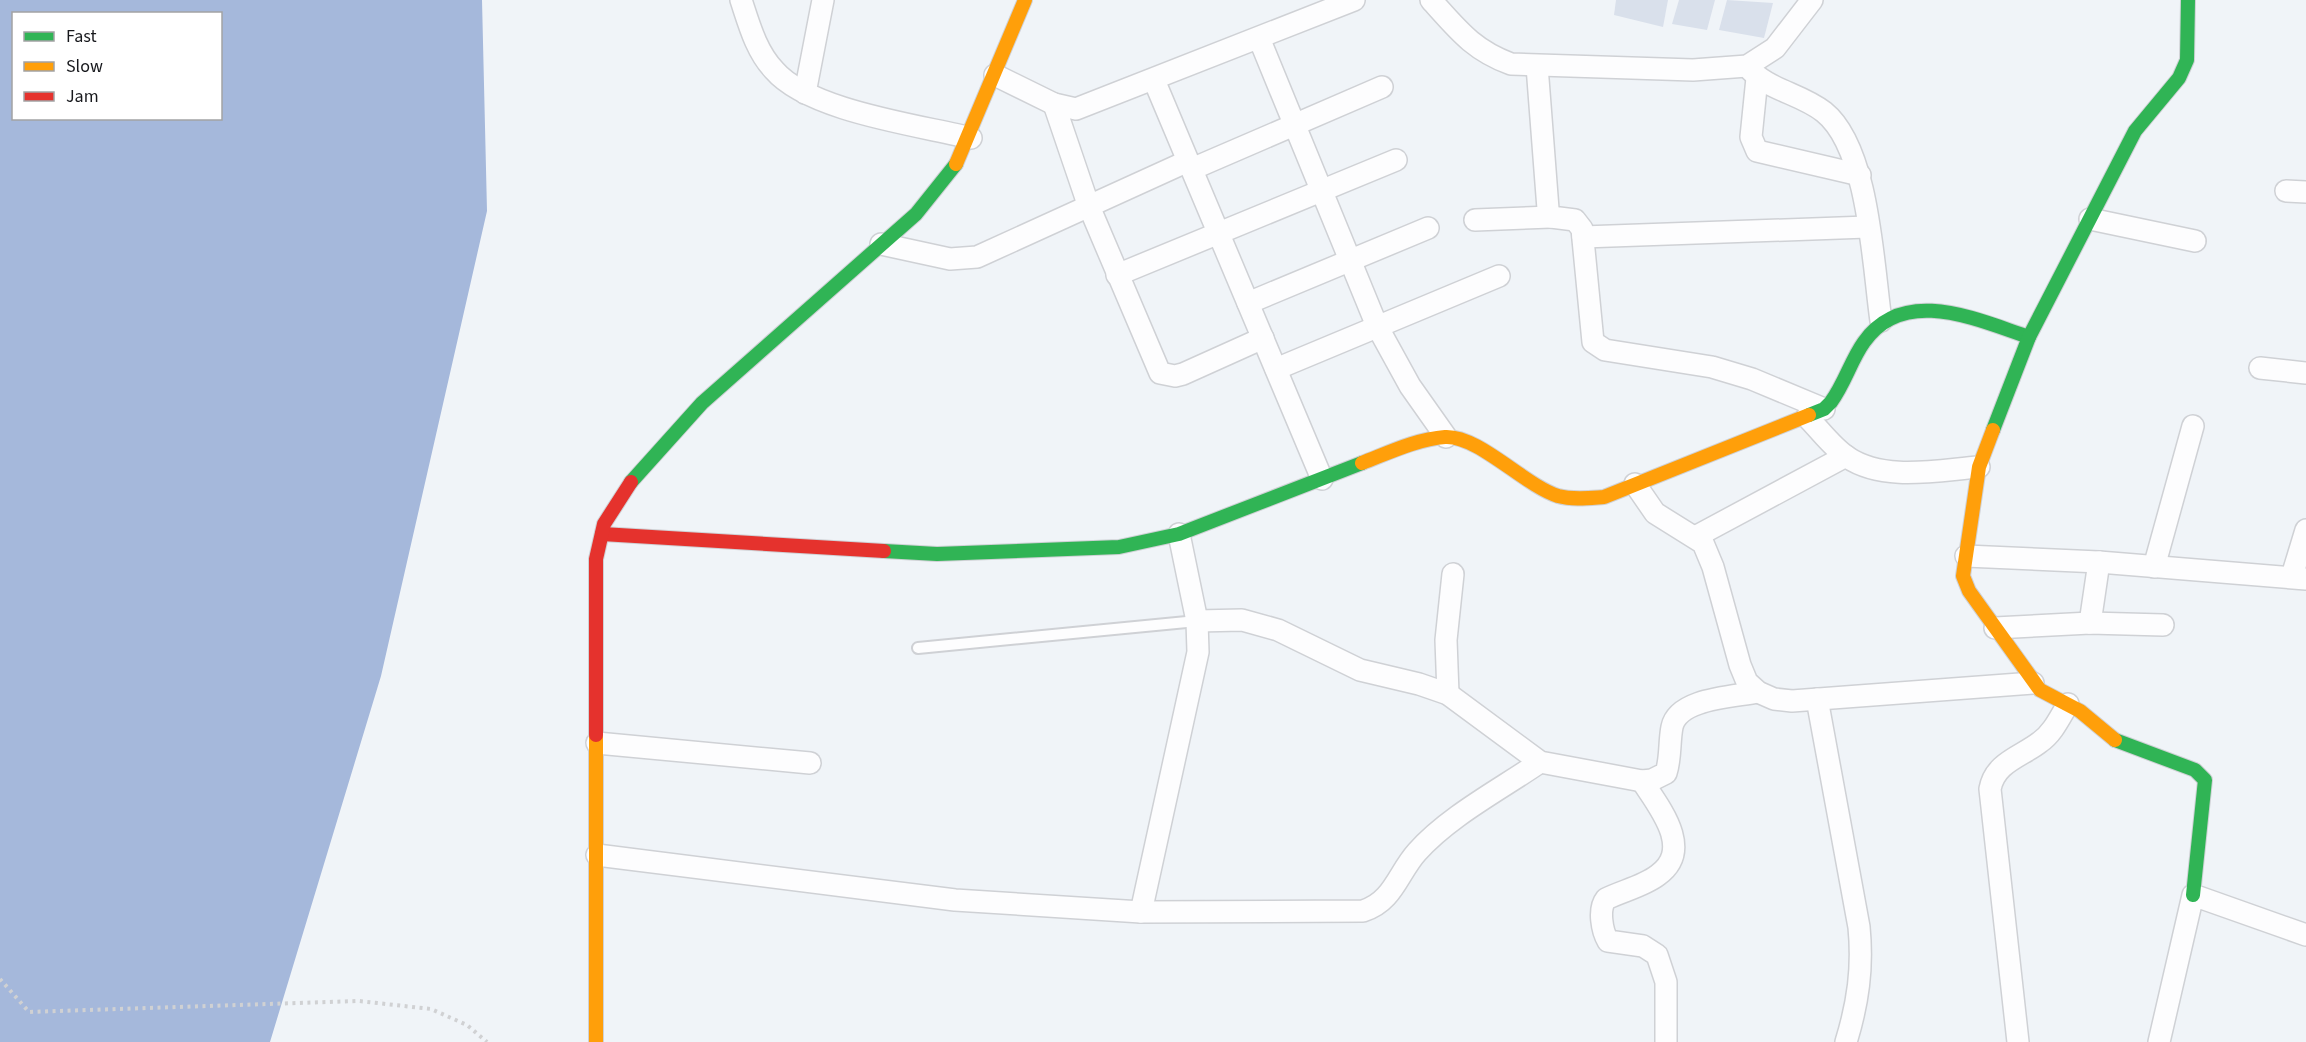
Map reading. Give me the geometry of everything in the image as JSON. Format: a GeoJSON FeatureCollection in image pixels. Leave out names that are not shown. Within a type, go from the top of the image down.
{"type":"FeatureCollection","features":[{"type":"Feature","properties":{"kind":"street"},"geometry":{"type":"LineString","coordinates":[[741,0],[762,55],[774,72],[805,93],[835,105],[971,138]]}},
{"type":"Feature","properties":{"kind":"street"},"geometry":{"type":"LineString","coordinates":[[805,93],[823,0]]}},
{"type":"Feature","properties":{"kind":"street"},"geometry":{"type":"LineString","coordinates":[[596,1042],[596,559],[602,534],[618,499],[645,464],[702,403],[916,214],[938,189],[960,160],[971,138],[1025,0]]}},
{"type":"Feature","properties":{"kind":"street"},"geometry":{"type":"LineString","coordinates":[[995,75],[1054,104],[1076,109],[1354,0]]}},
{"type":"Feature","properties":{"kind":"street"},"geometry":{"type":"LineString","coordinates":[[1431,0],[1470,44],[1487,55],[1511,64],[1752,72],[1826,113],[1850,148],[1860,174],[1881,321]]}},
{"type":"Feature","properties":{"kind":"street"},"geometry":{"type":"LineString","coordinates":[[1812,0],[1775,48],[1752,72],[1751,137],[1757,151],[1860,174]]}},
{"type":"Feature","properties":{"kind":"street"},"geometry":{"type":"LineString","coordinates":[[2159,1042],[2193,895],[2205,780],[2195,770],[2119,744],[2068,704],[2033,683],[1966,584],[1963,576],[1980,467],[2029,337],[2135,131],[2179,78],[2187,60],[2188,0]]}},
{"type":"Feature","properties":{"kind":"street"},"geometry":{"type":"LineString","coordinates":[[1259,38],[1377,326],[1404,377],[1446,437]]}},
{"type":"Feature","properties":{"kind":"street"},"geometry":{"type":"LineString","coordinates":[[1537,66],[1551,217]]}},
{"type":"Feature","properties":{"kind":"street"},"geometry":{"type":"LineString","coordinates":[[1154,80],[1322,478]]}},
{"type":"Feature","properties":{"kind":"street"},"geometry":{"type":"LineString","coordinates":[[881,244],[963,260],[991,251],[1088,204],[1294,125],[1382,87]]}},
{"type":"Feature","properties":{"kind":"street"},"geometry":{"type":"LineString","coordinates":[[1054,104],[1088,204],[1156,366],[1166,376],[1184,374],[1263,338]]}},
{"type":"Feature","properties":{"kind":"street"},"geometry":{"type":"LineString","coordinates":[[1118,275],[1396,160]]}},
{"type":"Feature","properties":{"kind":"street"},"geometry":{"type":"LineString","coordinates":[[1475,220],[1551,217],[1579,223],[1584,237],[1590,335],[1597,346],[1712,367],[1752,379],[1816,413],[1846,456],[1867,467],[1888,471],[1980,467]]}},
{"type":"Feature","properties":{"kind":"street"},"geometry":{"type":"LineString","coordinates":[[2090,219],[2195,241]]}},
{"type":"Feature","properties":{"kind":"street"},"geometry":{"type":"LineString","coordinates":[[1584,237],[1868,227]]}},
{"type":"Feature","properties":{"kind":"street"},"geometry":{"type":"LineString","coordinates":[[1248,303],[1428,228]]}},
{"type":"Feature","properties":{"kind":"street"},"geometry":{"type":"LineString","coordinates":[[1276,369],[1499,276]]}},
{"type":"Feature","properties":{"kind":"street"},"geometry":{"type":"LineString","coordinates":[[602,534],[937,554],[1119,547],[1179,534],[1404,446],[1446,437],[1478,447],[1535,485],[1559,496],[1582,500],[1604,497],[1816,413],[1833,400],[1865,340],[1881,321],[1912,309],[1932,309],[2029,337]]}},
{"type":"Feature","properties":{"kind":"street"},"geometry":{"type":"LineString","coordinates":[[2260,368],[2306,373]]}},
{"type":"Feature","properties":{"kind":"street"},"geometry":{"type":"LineString","coordinates":[[2154,567],[2193,426]]}},
{"type":"Feature","properties":{"kind":"street"},"geometry":{"type":"LineString","coordinates":[[1695,537],[1846,456]]}},
{"type":"Feature","properties":{"kind":"street"},"geometry":{"type":"LineString","coordinates":[[1635,484],[1655,513],[1665,522],[1703,543],[1713,567],[1740,665],[1747,682],[1758,692],[1774,699],[1817,699],[2033,683]]}},
{"type":"Feature","properties":{"kind":"street"},"geometry":{"type":"LineString","coordinates":[[1966,556],[2099,562],[2299,578],[2306,530]]}},
{"type":"Feature","properties":{"kind":"street"},"geometry":{"type":"LineString","coordinates":[[1142,912],[1196,667],[1197,621],[1179,534]]}},
{"type":"Feature","properties":{"kind":"street"},"geometry":{"type":"LineString","coordinates":[[2090,623],[2099,562]]}},
{"type":"Feature","properties":{"kind":"street"},"geometry":{"type":"LineString","coordinates":[[1448,694],[1446,640],[1453,574]]}},
{"type":"Feature","properties":{"kind":"street"},"geometry":{"type":"LineString","coordinates":[[1197,621],[1227,619],[1260,624],[1360,670],[1419,684],[1448,694],[1540,762],[1642,781],[1652,780],[1666,773],[1672,726],[1680,712],[1700,703],[1758,692]]}},
{"type":"Feature","properties":{"kind":"street"},"geometry":{"type":"LineString","coordinates":[[1995,628],[2090,623],[2163,625]]}},
{"type":"Feature","properties":{"kind":"street"},"geometry":{"type":"LineString","coordinates":[[1817,699],[1862,952],[1856,1011],[1846,1042]]}},
{"type":"Feature","properties":{"kind":"street"},"geometry":{"type":"LineString","coordinates":[[2018,1042],[1990,789],[1992,778],[2006,763],[2050,734],[2068,704]]}},
{"type":"Feature","properties":{"kind":"street"},"geometry":{"type":"LineString","coordinates":[[597,743],[810,763]]}},
{"type":"Feature","properties":{"kind":"street"},"geometry":{"type":"LineString","coordinates":[[597,855],[955,900],[1142,912],[1347,913],[1378,907],[1389,895],[1416,853],[1430,838],[1540,762]]}},
{"type":"Feature","properties":{"kind":"street"},"geometry":{"type":"LineString","coordinates":[[1642,781],[1667,820],[1673,837],[1674,852],[1669,864],[1658,876],[1606,899],[1603,903],[1602,915],[1608,941],[1642,946],[1657,955],[1666,982],[1666,1042]]}},
{"type":"Feature","properties":{"kind":"street"},"geometry":{"type":"LineString","coordinates":[[2193,895],[2306,935]]}},
{"type":"Feature","properties":{"kind":"lane"},"geometry":{"type":"LineString","coordinates":[[918,648],[1197,621]]}},
{"type":"Feature","properties":{"kind":"path"},"geometry":{"type":"LineString","coordinates":[[0,979],[29,1012],[359,1001],[431,1009],[467,1025],[486,1042]]}},
{"type":"Feature","properties":{"kind":"water"},"geometry":{"type":"Polygon","coordinates":[[[0,0],[482,0],[487,211],[381,676],[270,1042],[0,1042],[0,0]]]}},
{"type":"Feature","properties":{"kind":"building"},"geometry":{"type":"Polygon","coordinates":[[[1616,0],[1668,0],[1663,27],[1614,15],[1616,0]]]}},
{"type":"Feature","properties":{"kind":"building"},"geometry":{"type":"Polygon","coordinates":[[[1679,0],[1715,0],[1707,30],[1672,24],[1679,0]]]}},
{"type":"Feature","properties":{"kind":"building"},"geometry":{"type":"Polygon","coordinates":[[[1727,0],[1773,3],[1764,38],[1719,30],[1727,0]]]}},
{"type":"Feature","properties":{"kind":"traffic: fast"},"geometry":{"type":"LineString","coordinates":[[1993,430],[2029,337],[2135,131],[2179,78],[2187,60],[2188,0]]}},
{"type":"Feature","properties":{"kind":"traffic: fast"},"geometry":{"type":"LineString","coordinates":[[631,482],[702,403],[916,214],[956,164]]}},
{"type":"Feature","properties":{"kind":"traffic: fast"},"geometry":{"type":"LineString","coordinates":[[1809,415],[1824,409],[1831,402],[1864,342],[1880,325],[1899,315],[1920,311],[1942,312],[1964,316],[2029,337]]}},
{"type":"Feature","properties":{"kind":"traffic: fast"},"geometry":{"type":"LineString","coordinates":[[884,551],[937,554],[1119,547],[1179,534],[1362,463]]}},
{"type":"Feature","properties":{"kind":"traffic: fast"},"geometry":{"type":"LineString","coordinates":[[2115,740],[2195,770],[2205,780],[2193,895]]}},
{"type":"Feature","properties":{"kind":"traffic: slow"},"geometry":{"type":"LineString","coordinates":[[956,164],[1025,0]]}},
{"type":"Feature","properties":{"kind":"traffic: slow"},"geometry":{"type":"LineString","coordinates":[[1362,463],[1424,440],[1445,437],[1472,444],[1531,482],[1558,496],[1604,497],[1809,415]]}},
{"type":"Feature","properties":{"kind":"traffic: slow"},"geometry":{"type":"LineString","coordinates":[[1993,430],[1979,467],[1963,576],[1969,591],[2040,690],[2080,711],[2115,740]]}},
{"type":"Feature","properties":{"kind":"traffic: slow"},"geometry":{"type":"LineString","coordinates":[[596,735],[596,1042]]}},
{"type":"Feature","properties":{"kind":"traffic: jam"},"geometry":{"type":"LineString","coordinates":[[596,735],[596,559],[604,524],[631,482]]}},
{"type":"Feature","properties":{"kind":"traffic: jam"},"geometry":{"type":"LineString","coordinates":[[602,534],[884,551]]}}]}
